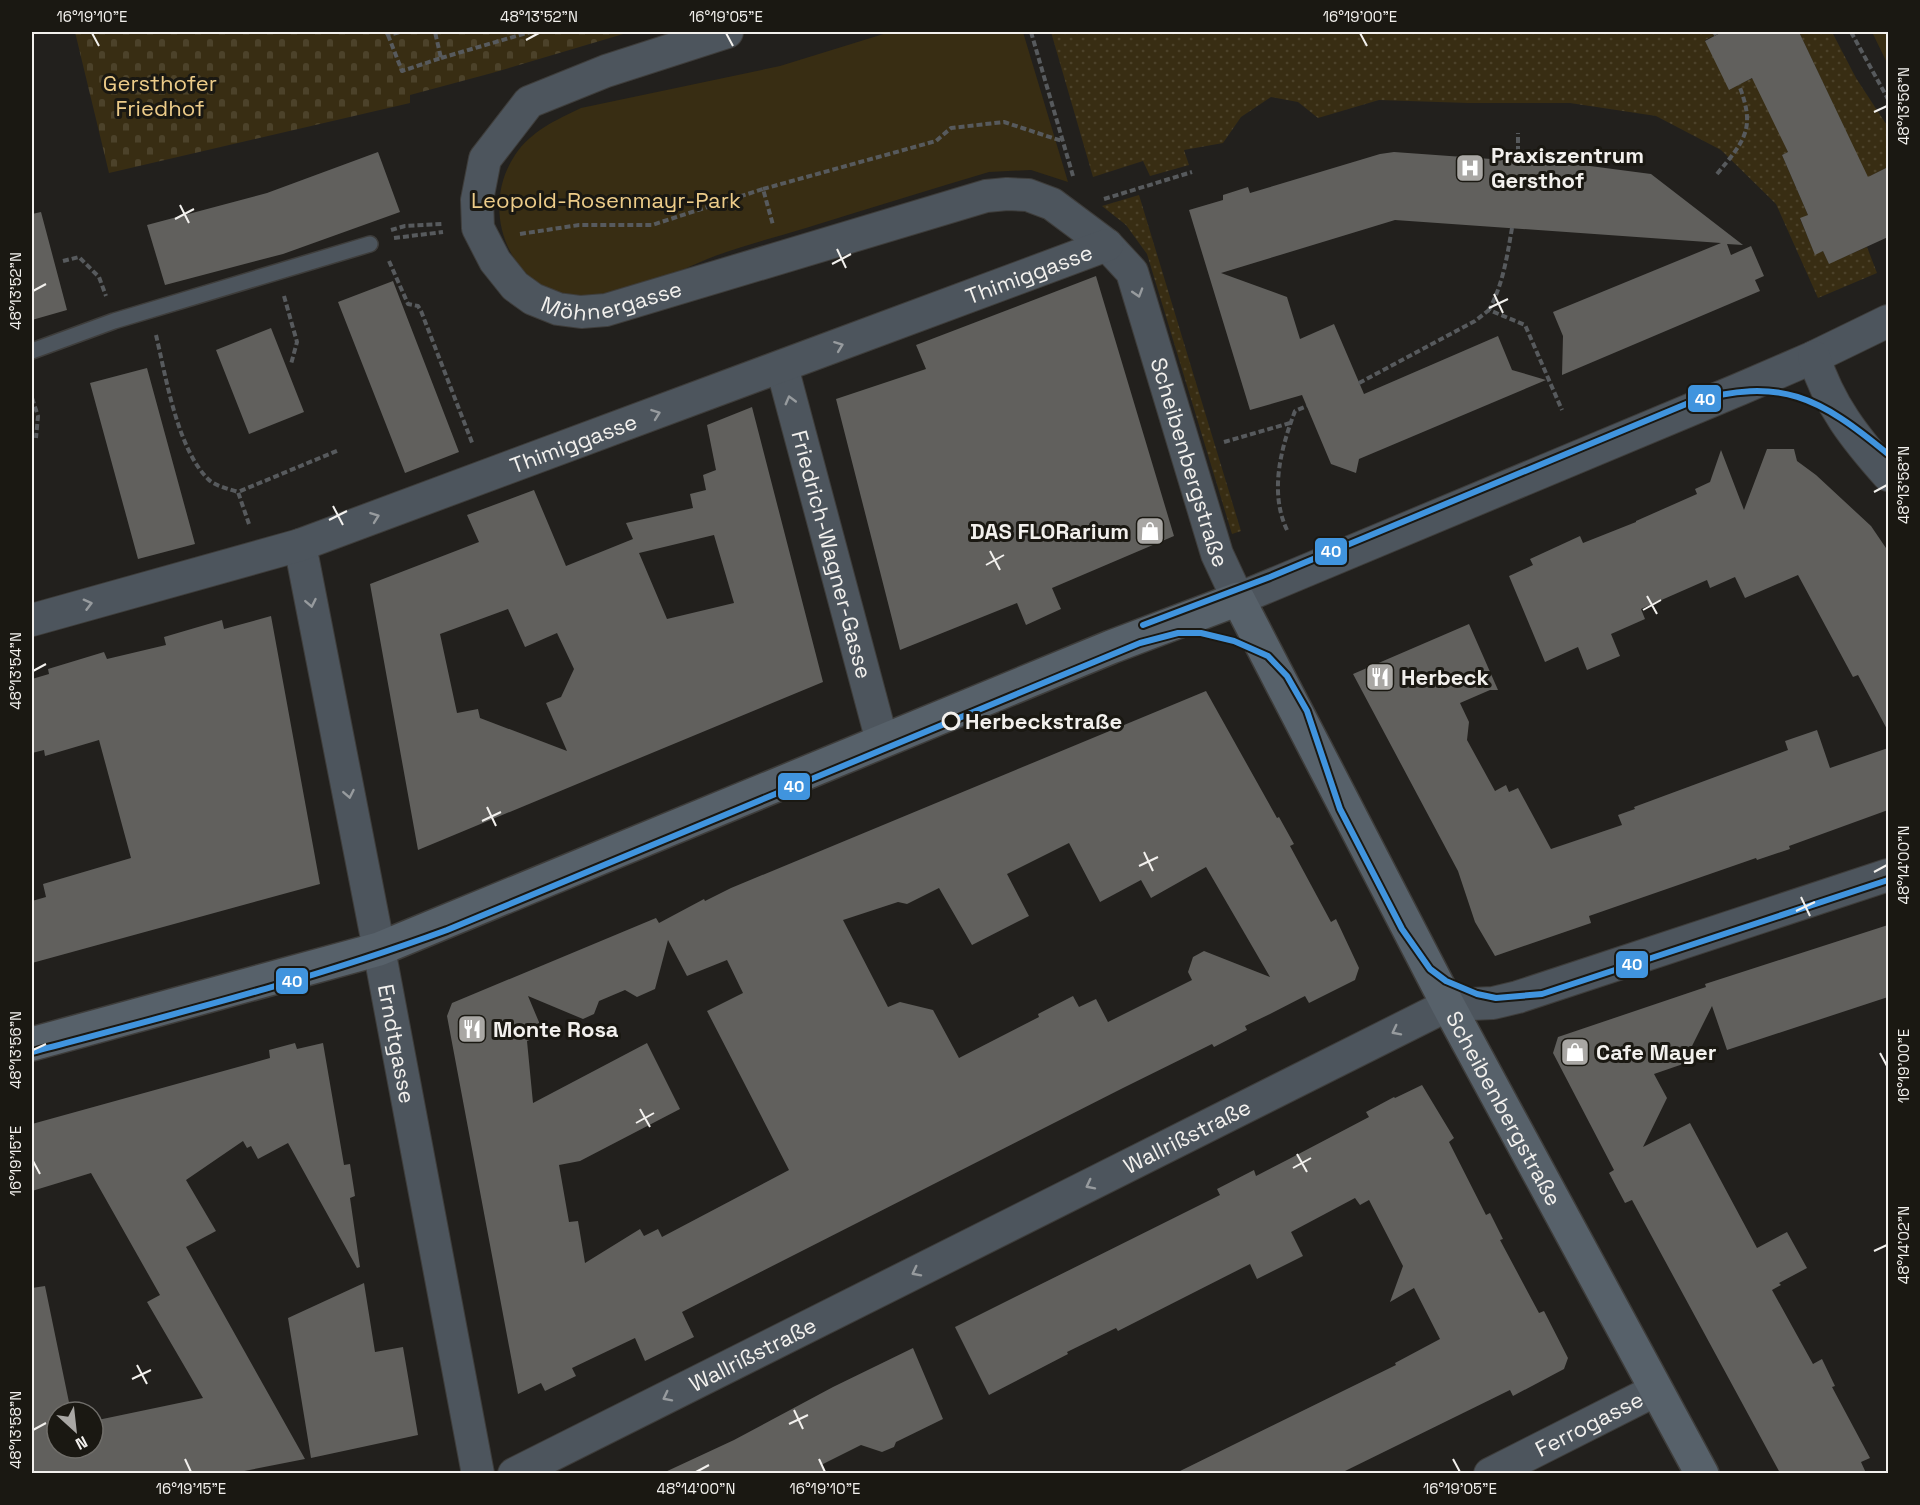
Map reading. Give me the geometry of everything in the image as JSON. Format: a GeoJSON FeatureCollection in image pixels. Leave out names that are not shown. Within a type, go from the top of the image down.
{"type":"FeatureCollection","features":[{"type":"Feature","properties":{"kind":"street","name":"Möhnergasse"},"geometry":{"type":"LineString","coordinates":[[727,32],[606,71],[529,102],[485,159],[477,200],[478,228],[495,261],[515,286],[533,299],[558,309],[581,312],[606,310],[986,196],[1007,194],[1028,195],[1052,204],[1107,245]]}},
{"type":"Feature","properties":{"kind":"street","name":"Thimiggasse"},"geometry":{"type":"LineString","coordinates":[[32,620],[300,545],[782,368],[1107,245]]}},
{"type":"Feature","properties":{"kind":"street","name":"Scheibenbergstraße"},"geometry":{"type":"LineString","coordinates":[[1107,245],[1132,272],[1217,554],[1238,599],[1448,1005],[1701,1473]]}},
{"type":"Feature","properties":{"kind":"street"},"geometry":{"type":"LineString","coordinates":[[32,1044],[379,949],[1111,646],[1238,599],[1814,357],[1888,321]]}},
{"type":"Feature","properties":{"kind":"street"},"geometry":{"type":"LineString","coordinates":[[1814,357],[1832,403],[1863,446],[1888,475]]}},
{"type":"Feature","properties":{"kind":"street","name":"Friedrich-Wagner-Gasse"},"geometry":{"type":"LineString","coordinates":[[782,368],[882,741]]}},
{"type":"Feature","properties":{"kind":"street","name":"Erndtgasse"},"geometry":{"type":"LineString","coordinates":[[300,545],[478,1473]]}},
{"type":"Feature","properties":{"kind":"street","name":"Wallrißstraße"},"geometry":{"type":"LineString","coordinates":[[513,1473],[1448,1005],[1493,1002],[1518,997],[1888,875]]}},
{"type":"Feature","properties":{"kind":"street","name":"Ferrogasse"},"geometry":{"type":"LineString","coordinates":[[1490,1473],[1656,1390]]}},
{"type":"Feature","properties":{"kind":"lane"},"geometry":{"type":"LineString","coordinates":[[32,351],[114,321],[370,244]]}},
{"type":"Feature","properties":{"kind":"path"},"geometry":{"type":"LineString","coordinates":[[400,32],[387,33],[402,71],[530,32]]}},
{"type":"Feature","properties":{"kind":"path"},"geometry":{"type":"LineString","coordinates":[[435,32],[441,58]]}},
{"type":"Feature","properties":{"kind":"path"},"geometry":{"type":"LineString","coordinates":[[1031,32],[1077,191],[1072,219]]}},
{"type":"Feature","properties":{"kind":"path"},"geometry":{"type":"LineString","coordinates":[[1851,32],[1888,99]]}},
{"type":"Feature","properties":{"kind":"path"},"geometry":{"type":"LineString","coordinates":[[1717,174],[1737,148],[1746,131],[1748,115],[1739,85]]}},
{"type":"Feature","properties":{"kind":"path"},"geometry":{"type":"LineString","coordinates":[[370,244],[374,235],[405,226],[442,224],[478,228],[506,236],[579,225],[652,225],[763,189],[936,141],[951,128],[1004,122],[1062,141]]}},
{"type":"Feature","properties":{"kind":"path"},"geometry":{"type":"LineString","coordinates":[[1518,133],[1518,160]]}},
{"type":"Feature","properties":{"kind":"path"},"geometry":{"type":"LineString","coordinates":[[1100,200],[1192,172]]}},
{"type":"Feature","properties":{"kind":"path"},"geometry":{"type":"LineString","coordinates":[[763,189],[782,257]]}},
{"type":"Feature","properties":{"kind":"path"},"geometry":{"type":"LineString","coordinates":[[370,244],[397,238],[478,228]]}},
{"type":"Feature","properties":{"kind":"path"},"geometry":{"type":"LineString","coordinates":[[1359,383],[1475,321],[1489,310],[1498,294],[1512,228]]}},
{"type":"Feature","properties":{"kind":"path"},"geometry":{"type":"LineString","coordinates":[[63,261],[79,257],[99,277],[114,321]]}},
{"type":"Feature","properties":{"kind":"path"},"geometry":{"type":"LineString","coordinates":[[277,273],[297,342],[291,364]]}},
{"type":"Feature","properties":{"kind":"path"},"geometry":{"type":"LineString","coordinates":[[394,274],[408,304],[417,306],[421,311],[474,447]]}},
{"type":"Feature","properties":{"kind":"path"},"geometry":{"type":"LineString","coordinates":[[1489,310],[1525,325],[1562,410]]}},
{"type":"Feature","properties":{"kind":"path"},"geometry":{"type":"LineString","coordinates":[[150,311],[177,420],[192,457],[209,481],[238,492],[339,450]]}},
{"type":"Feature","properties":{"kind":"path"},"geometry":{"type":"LineString","coordinates":[[32,398],[38,416],[36,438]]}},
{"type":"Feature","properties":{"kind":"path"},"geometry":{"type":"LineString","coordinates":[[1287,530],[1280,508],[1279,466],[1286,434],[1295,411],[1307,406]]}},
{"type":"Feature","properties":{"kind":"path"},"geometry":{"type":"LineString","coordinates":[[1224,442],[1290,423]]}},
{"type":"Feature","properties":{"kind":"path"},"geometry":{"type":"LineString","coordinates":[[238,492],[261,556]]}},
{"type":"Feature","properties":{"kind":"green space","name":"Gersthofer Friedhof"},"geometry":{"type":"Polygon","coordinates":[[[75,32],[630,32],[410,95],[410,103],[109,173],[75,32]]]}},
{"type":"Feature","properties":{"kind":"green space","name":"Leopold-Rosenmayr-Park"},"geometry":{"type":"Polygon","coordinates":[[[890,32],[1023,32],[1068,182],[1031,170],[989,172],[738,248],[639,288],[608,296],[591,298],[564,295],[541,285],[523,270],[510,250],[501,227],[499,203],[504,178],[521,147],[553,122],[581,108],[780,66],[890,32]]]}},
{"type":"Feature","properties":{"kind":"green space"},"geometry":{"type":"Polygon","coordinates":[[[1051,32],[1722,32],[1705,40],[1729,89],[1755,77],[1788,152],[1782,155],[1808,215],[1800,219],[1815,254],[1823,251],[1829,263],[1867,247],[1877,273],[1818,298],[1776,204],[1721,150],[1656,116],[1570,103],[1379,100],[1318,118],[1298,102],[1271,97],[1241,117],[1223,143],[1184,150],[1189,165],[1150,176],[1143,161],[1093,177],[1051,32]]]}},
{"type":"Feature","properties":{"kind":"green space"},"geometry":{"type":"Polygon","coordinates":[[[1799,32],[1832,32],[1856,78],[1888,127],[1888,167],[1859,182],[1847,134],[1799,32]]]}},
{"type":"Feature","properties":{"kind":"green space"},"geometry":{"type":"Polygon","coordinates":[[[1872,32],[1888,32],[1888,65],[1872,32]]]}},
{"type":"Feature","properties":{"kind":"green space"},"geometry":{"type":"Polygon","coordinates":[[[1139,195],[1241,531],[1232,534],[1147,254],[1126,225],[1102,206],[1139,195]]]}},
{"type":"Feature","properties":{"kind":"building"},"geometry":{"type":"Polygon","coordinates":[[[1722,32],[1799,32],[1868,177],[1888,167],[1888,237],[1829,264],[1823,251],[1815,255],[1800,218],[1808,215],[1782,155],[1788,152],[1752,78],[1729,90],[1705,41],[1722,32]]]}},
{"type":"Feature","properties":{"kind":"building"},"geometry":{"type":"Polygon","coordinates":[[[378,152],[400,212],[283,254],[165,285],[147,225],[267,193],[378,152]]]}},
{"type":"Feature","properties":{"kind":"building"},"geometry":{"type":"Polygon","coordinates":[[[1394,152],[1590,166],[1651,174],[1743,245],[1727,244],[1731,255],[1751,246],[1764,276],[1755,280],[1760,291],[1562,375],[1563,336],[1553,312],[1721,243],[1395,220],[1221,273],[1287,297],[1300,339],[1334,324],[1364,394],[1498,336],[1512,370],[1546,380],[1359,459],[1356,473],[1331,464],[1302,395],[1250,410],[1189,210],[1223,200],[1223,195],[1248,187],[1250,193],[1380,154],[1394,152]]]}},
{"type":"Feature","properties":{"kind":"building"},"geometry":{"type":"Polygon","coordinates":[[[41,212],[67,310],[32,320],[32,214],[41,212]]]}},
{"type":"Feature","properties":{"kind":"building"},"geometry":{"type":"Polygon","coordinates":[[[1096,276],[1174,536],[1052,588],[1061,609],[1026,625],[1017,603],[900,650],[836,399],[926,369],[916,345],[1096,276]]]}},
{"type":"Feature","properties":{"kind":"building"},"geometry":{"type":"Polygon","coordinates":[[[393,281],[459,452],[405,473],[338,302],[393,281]]]}},
{"type":"Feature","properties":{"kind":"building"},"geometry":{"type":"Polygon","coordinates":[[[271,328],[304,412],[249,434],[216,350],[271,328]]]}},
{"type":"Feature","properties":{"kind":"building"},"geometry":{"type":"Polygon","coordinates":[[[147,368],[195,544],[138,559],[90,383],[147,368]]]}},
{"type":"Feature","properties":{"kind":"building"},"geometry":{"type":"Polygon","coordinates":[[[752,407],[823,682],[418,850],[370,584],[479,542],[467,515],[534,490],[566,566],[633,539],[626,523],[693,508],[690,494],[706,490],[703,475],[716,470],[707,425],[752,407]],[[714,535],[639,553],[667,619],[734,603],[714,535]],[[508,609],[440,634],[457,713],[478,709],[480,718],[567,751],[546,703],[561,697],[574,669],[557,633],[525,647],[508,609]]]}},
{"type":"Feature","properties":{"kind":"building"},"geometry":{"type":"Polygon","coordinates":[[[1767,449],[1794,449],[1797,461],[1816,475],[1871,526],[1888,551],[1888,731],[1858,675],[1853,677],[1798,575],[1745,598],[1735,577],[1710,588],[1707,580],[1641,609],[1645,619],[1611,634],[1620,656],[1587,670],[1578,647],[1545,662],[1509,576],[1533,565],[1530,559],[1580,536],[1583,543],[1697,494],[1695,489],[1710,482],[1721,450],[1744,510],[1767,449]]]}},
{"type":"Feature","properties":{"kind":"building"},"geometry":{"type":"Polygon","coordinates":[[[271,616],[320,884],[32,963],[32,901],[46,897],[43,884],[131,858],[99,740],[45,756],[44,750],[32,753],[32,679],[49,674],[48,669],[104,652],[107,659],[166,645],[164,637],[222,620],[224,629],[271,616]]]}},
{"type":"Feature","properties":{"kind":"building"},"geometry":{"type":"Polygon","coordinates":[[[1469,624],[1498,690],[1490,690],[1460,703],[1469,722],[1467,740],[1495,791],[1506,785],[1509,792],[1518,788],[1551,849],[1622,825],[1618,815],[1635,809],[1634,807],[1788,750],[1785,741],[1817,730],[1830,768],[1888,748],[1888,810],[1789,846],[1790,849],[1757,860],[1756,858],[1589,916],[1591,923],[1495,956],[1475,922],[1458,871],[1353,674],[1469,624]]]}},
{"type":"Feature","properties":{"kind":"building"},"geometry":{"type":"Polygon","coordinates":[[[1206,691],[1294,844],[1290,846],[1331,922],[1336,919],[1359,968],[1355,980],[1309,1003],[1305,996],[1245,1026],[1247,1030],[1214,1047],[1212,1044],[1123,1088],[682,1312],[694,1337],[645,1361],[635,1338],[572,1368],[576,1376],[545,1391],[541,1383],[518,1394],[447,1016],[452,1003],[656,918],[659,923],[704,899],[705,901],[731,888],[1206,691]],[[1069,843],[1007,874],[1029,916],[972,945],[939,888],[907,904],[898,902],[843,920],[888,1007],[900,1002],[933,1010],[959,1058],[1039,1017],[1038,1014],[1073,996],[1079,1007],[1096,999],[1108,1022],[1192,980],[1188,972],[1193,957],[1204,951],[1270,977],[1206,867],[1151,898],[1141,880],[1100,902],[1069,843]],[[668,940],[655,989],[637,997],[625,990],[599,1001],[594,1014],[583,1019],[528,996],[544,1034],[527,1041],[533,1103],[647,1043],[680,1109],[580,1161],[559,1165],[569,1222],[578,1221],[585,1263],[640,1229],[644,1236],[658,1229],[662,1237],[789,1170],[707,1011],[743,993],[727,960],[687,976],[668,940]]]}},
{"type":"Feature","properties":{"kind":"building"},"geometry":{"type":"Polygon","coordinates":[[[1888,925],[1888,997],[1727,1050],[1712,1006],[1683,1064],[1654,1074],[1667,1098],[1643,1147],[1690,1123],[1757,1248],[1787,1232],[1807,1268],[1779,1283],[1781,1285],[1772,1290],[1813,1364],[1822,1359],[1835,1386],[1832,1387],[1870,1458],[1861,1462],[1866,1473],[1780,1473],[1632,1200],[1625,1203],[1609,1173],[1614,1170],[1553,1053],[1558,1037],[1706,987],[1705,984],[1888,925]]]}},
{"type":"Feature","properties":{"kind":"building"},"geometry":{"type":"Polygon","coordinates":[[[295,1043],[297,1049],[323,1043],[344,1165],[350,1164],[355,1196],[350,1198],[360,1267],[357,1268],[288,1143],[258,1159],[251,1146],[247,1148],[243,1141],[186,1180],[216,1231],[186,1247],[305,1459],[234,1473],[32,1473],[32,1288],[45,1286],[69,1400],[45,1400],[45,1460],[105,1460],[105,1418],[203,1398],[147,1302],[160,1295],[91,1173],[32,1191],[32,1124],[270,1058],[269,1050],[295,1043]]]}},
{"type":"Feature","properties":{"kind":"building"},"geometry":{"type":"Polygon","coordinates":[[[1422,1085],[1454,1138],[1449,1142],[1486,1215],[1490,1213],[1503,1239],[1500,1240],[1539,1313],[1544,1311],[1568,1358],[1564,1369],[1513,1396],[1510,1390],[1341,1473],[1176,1473],[1396,1365],[1395,1363],[1440,1339],[1414,1288],[1390,1302],[1403,1266],[1369,1200],[1360,1205],[1355,1198],[1291,1232],[1303,1256],[1257,1279],[1250,1264],[1118,1331],[1116,1328],[1067,1352],[1068,1354],[989,1395],[955,1327],[1220,1195],[1217,1189],[1254,1170],[1256,1176],[1369,1117],[1366,1112],[1422,1085]]]}},
{"type":"Feature","properties":{"kind":"building"},"geometry":{"type":"Polygon","coordinates":[[[364,1283],[375,1352],[403,1347],[418,1435],[311,1458],[288,1318],[364,1283]]]}},
{"type":"Feature","properties":{"kind":"building"},"geometry":{"type":"Polygon","coordinates":[[[913,1348],[943,1419],[896,1442],[894,1447],[882,1452],[861,1445],[821,1465],[825,1473],[663,1473],[734,1440],[833,1387],[913,1348]]]}},
{"type":"Feature","properties":{"kind":"transit line","name":"40"},"geometry":{"type":"LineString","coordinates":[[1143,625],[1270,577],[1691,402],[1722,394],[1750,391],[1775,392],[1797,397],[1841,418],[1888,454]]}},
{"type":"Feature","properties":{"kind":"transit line","name":"40"},"geometry":{"type":"LineString","coordinates":[[32,1052],[293,981],[447,930],[1140,643],[1178,633],[1201,633],[1234,641],[1268,656],[1287,676],[1307,711],[1340,809],[1402,929],[1430,969],[1446,981],[1477,994],[1496,998],[1542,994],[1888,880]]}},
{"type":"Feature","properties":{"kind":"place","name":"Praxiszentrum Gersthof"},"geometry":{"type":"Point","coordinates":[1470,168]}},
{"type":"Feature","properties":{"kind":"place","name":"DAS FLORarium"},"geometry":{"type":"Point","coordinates":[1150,531]}},
{"type":"Feature","properties":{"kind":"place","name":"Herbeck"},"geometry":{"type":"Point","coordinates":[1380,677]}},
{"type":"Feature","properties":{"kind":"place","name":"Herbeckstraße"},"geometry":{"type":"Point","coordinates":[951,721]}},
{"type":"Feature","properties":{"kind":"place","name":"Monte Rosa"},"geometry":{"type":"Point","coordinates":[472,1029]}},
{"type":"Feature","properties":{"kind":"place","name":"Cafe Mayer"},"geometry":{"type":"Point","coordinates":[1575,1052]}}]}
